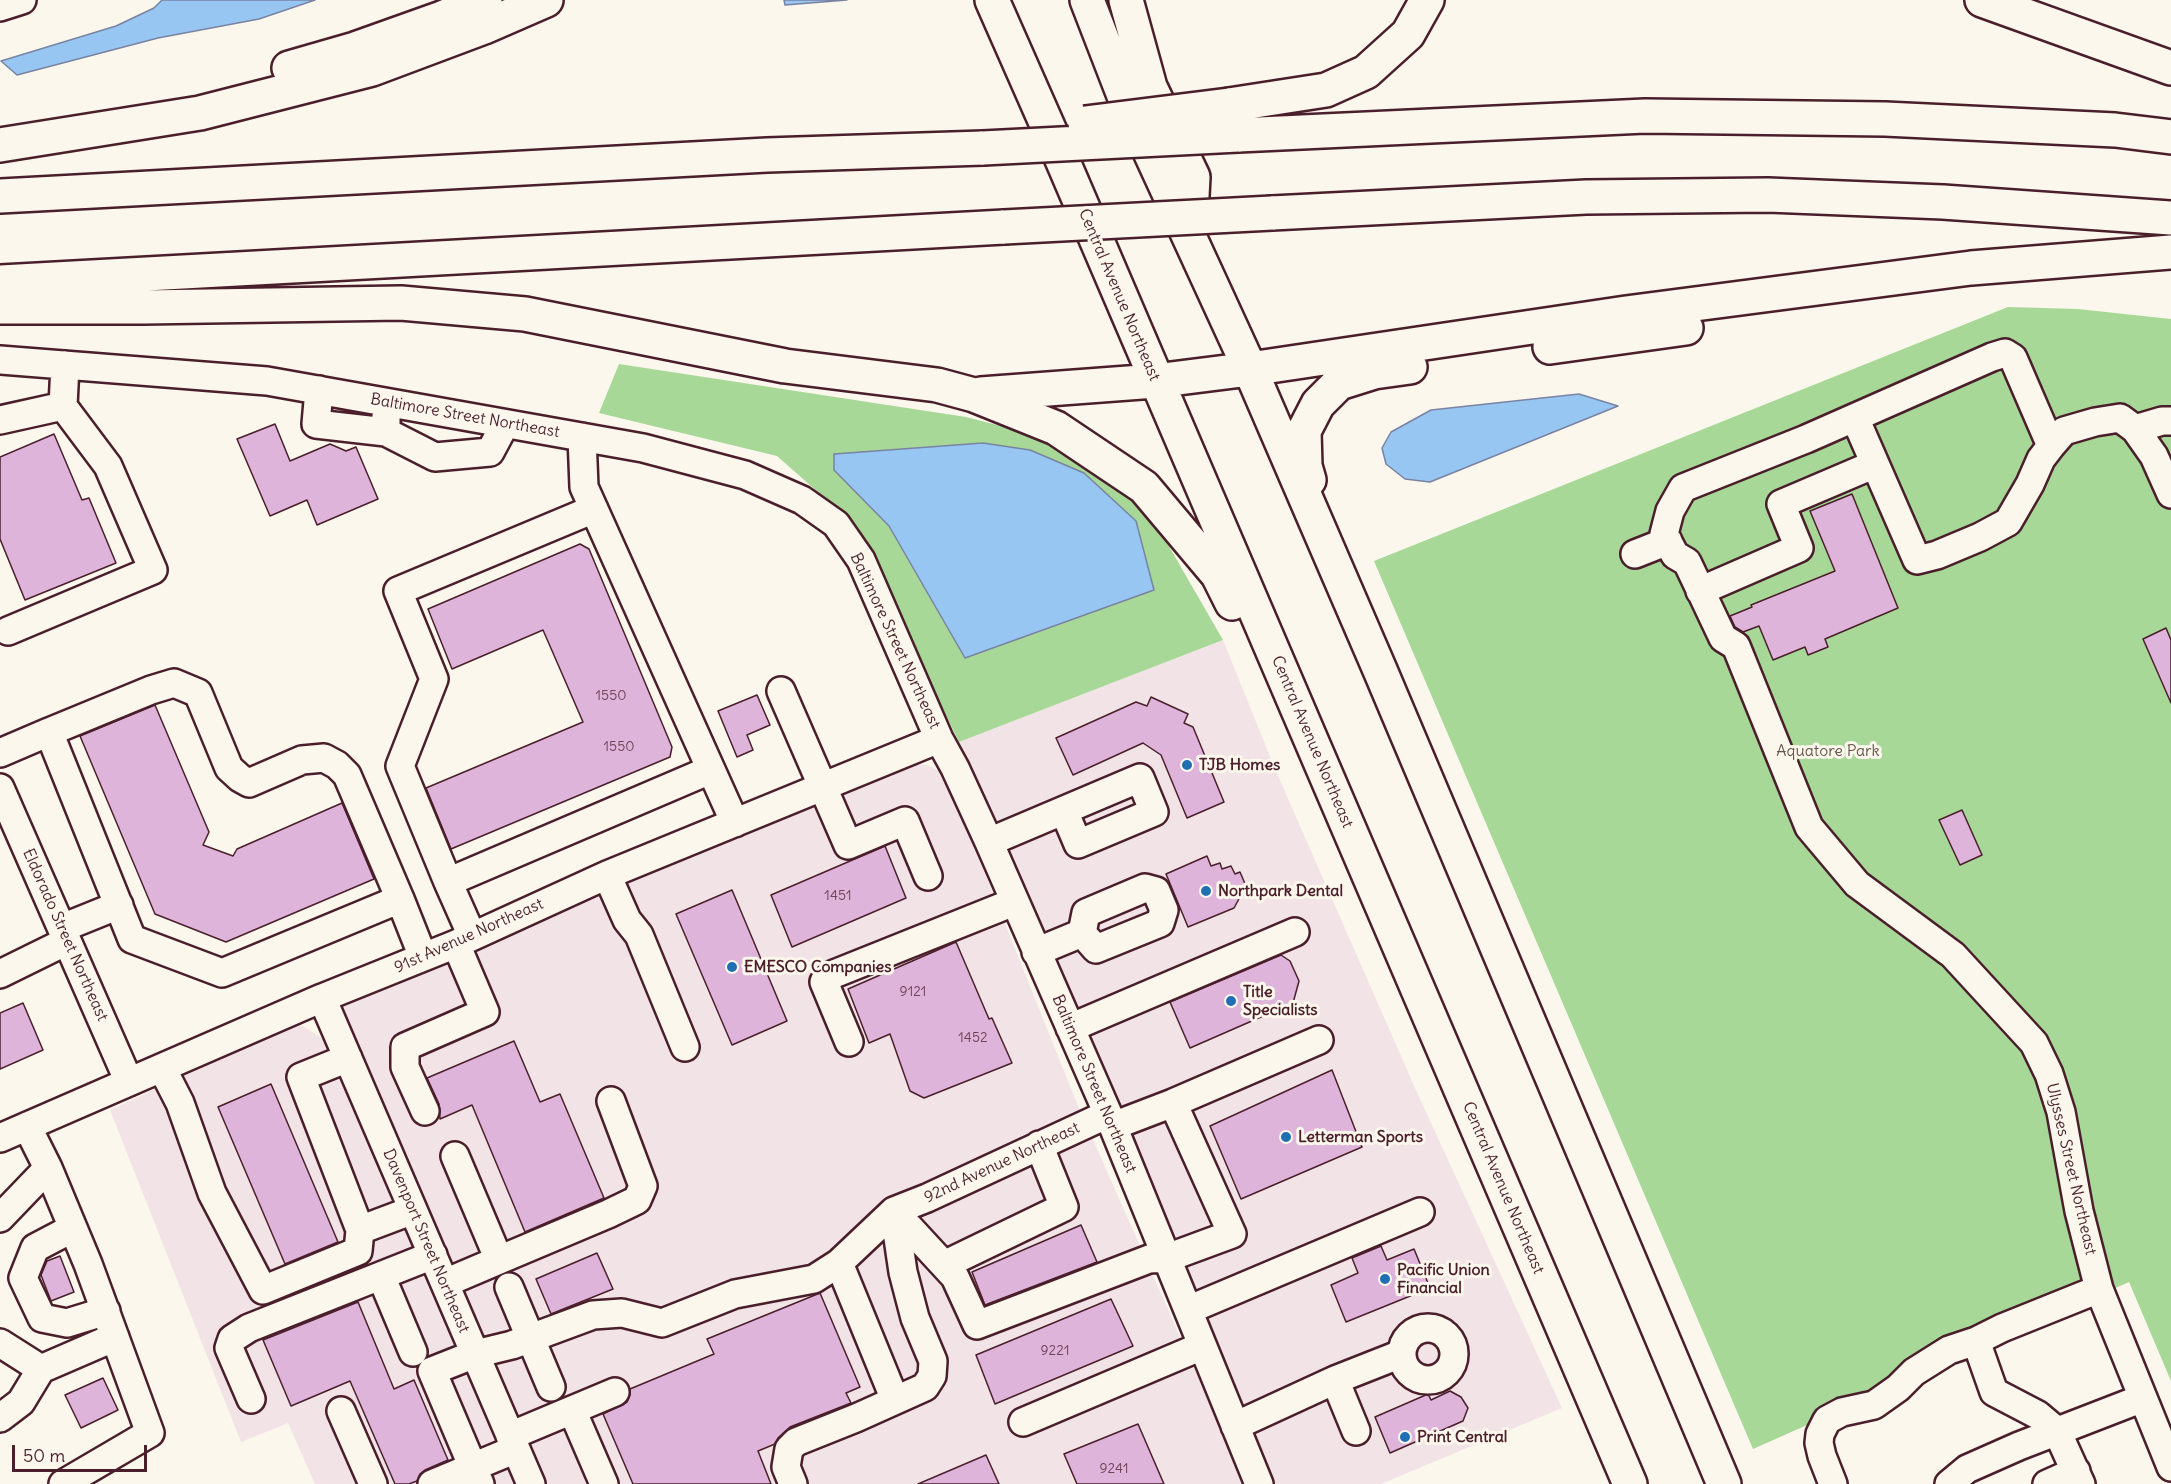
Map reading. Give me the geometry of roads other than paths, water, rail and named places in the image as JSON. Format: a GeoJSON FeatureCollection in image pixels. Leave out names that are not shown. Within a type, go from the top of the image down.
{"type":"FeatureCollection","features":[{"type":"Feature","properties":{"kind":"highway"},"geometry":{"type":"LineString","coordinates":[[104,129],[182,98],[355,49],[485,0]]}},
{"type":"Feature","properties":{"kind":"highway"},"geometry":{"type":"LineString","coordinates":[[0,145],[200,113],[372,69],[484,27],[546,0]]}},
{"type":"Feature","properties":{"kind":"highway","name":"Central Avenue Northeast"},"geometry":{"type":"LineString","coordinates":[[992,0],[1629,1484]]}},
{"type":"Feature","properties":{"kind":"highway"},"geometry":{"type":"LineString","coordinates":[[1087,0],[1123,93],[1250,369],[1335,567],[1724,1484]]}},
{"type":"Feature","properties":{"kind":"highway"},"geometry":{"type":"LineString","coordinates":[[1102,0],[1123,93]]}},
{"type":"Feature","properties":{"kind":"highway"},"geometry":{"type":"LineString","coordinates":[[1126,0],[1150,87],[1193,177],[1190,239]]}},
{"type":"Feature","properties":{"kind":"highway"},"geometry":{"type":"LineString","coordinates":[[1234,120],[1326,90],[1366,72],[1408,34],[1427,0]]}},
{"type":"Feature","properties":{"kind":"highway"},"geometry":{"type":"LineString","coordinates":[[1982,0],[2171,68]]}},
{"type":"Feature","properties":{"kind":"highway"},"geometry":{"type":"LineString","coordinates":[[0,196],[767,155],[982,141],[1234,120],[1645,116],[1897,120],[2115,130],[2171,137]]}},
{"type":"Feature","properties":{"kind":"highway"},"geometry":{"type":"LineString","coordinates":[[0,282],[1586,197],[1768,195],[1943,202],[2171,218]]}},
{"type":"Feature","properties":{"kind":"highway"},"geometry":{"type":"LineString","coordinates":[[974,395],[1155,381],[1650,309],[1971,268],[2165,252]]}},
{"type":"Feature","properties":{"kind":"highway"},"geometry":{"type":"LineString","coordinates":[[1335,567],[1305,466],[1304,431],[1318,404],[1339,383],[1374,372],[1805,311],[2165,252]]}},
{"type":"Feature","properties":{"kind":"highway"},"geometry":{"type":"LineString","coordinates":[[0,307],[143,308],[401,303],[514,313],[785,366],[937,385],[974,395],[1056,428],[1144,487],[1218,575],[1348,825]]}},
{"type":"Feature","properties":{"kind":"street"},"geometry":{"type":"LineString","coordinates":[[0,7],[22,0]]}},
{"type":"Feature","properties":{"kind":"street"},"geometry":{"type":"LineString","coordinates":[[1875,464],[1781,504],[1799,548],[1700,591],[1687,562],[1675,555],[1664,534],[1670,512],[1683,488],[1855,418],[2005,353],[2013,358],[2051,446]]}},
{"type":"Feature","properties":{"kind":"street","name":"Baltimore Street Northeast"},"geometry":{"type":"LineString","coordinates":[[0,360],[267,381],[643,448],[745,475],[802,500],[836,524],[861,560],[939,739],[989,842],[1111,1120],[1259,1484]]}},
{"type":"Feature","properties":{"kind":"street"},"geometry":{"type":"LineString","coordinates":[[3,626],[153,570],[108,466],[63,406],[66,365]]}},
{"type":"Feature","properties":{"kind":"street"},"geometry":{"type":"LineString","coordinates":[[319,390],[316,424],[387,432],[435,457],[490,452],[505,424]]}},
{"type":"Feature","properties":{"kind":"street"},"geometry":{"type":"LineString","coordinates":[[386,402],[387,432]]}},
{"type":"Feature","properties":{"kind":"street"},"geometry":{"type":"LineString","coordinates":[[0,420],[63,406]]}},
{"type":"Feature","properties":{"kind":"street"},"geometry":{"type":"LineString","coordinates":[[1855,418],[1917,560],[1937,555],[1980,537],[2008,522],[2042,459],[2064,431],[2095,422],[2121,418],[2135,429],[2154,456],[2171,494]]}},
{"type":"Feature","properties":{"kind":"street"},"geometry":{"type":"LineString","coordinates":[[2135,429],[2162,421],[2171,421]]}},
{"type":"Feature","properties":{"kind":"street"},"geometry":{"type":"LineString","coordinates":[[582,437],[584,487],[735,823]]}},
{"type":"Feature","properties":{"kind":"street"},"geometry":{"type":"LineString","coordinates":[[424,1111],[405,1067],[405,1047],[485,1012],[448,882],[400,766],[434,679],[398,591],[594,509]]}},
{"type":"Feature","properties":{"kind":"street"},"geometry":{"type":"LineString","coordinates":[[1635,554],[1668,541]]}},
{"type":"Feature","properties":{"kind":"street","name":"Ulysses Street Northeast"},"geometry":{"type":"LineString","coordinates":[[1700,591],[1723,638],[1736,646],[1809,827],[1857,884],[1953,955],[2034,1043],[2049,1074],[2061,1112],[2079,1211],[2099,1288],[2171,1467]]}},
{"type":"Feature","properties":{"kind":"street"},"geometry":{"type":"LineString","coordinates":[[0,753],[151,690],[174,683],[198,693],[229,768],[249,783],[302,760],[324,758],[337,765],[347,775],[423,957]]}},
{"type":"Feature","properties":{"kind":"street"},"geometry":{"type":"LineString","coordinates":[[781,691],[848,845],[905,821],[928,876]]}},
{"type":"Feature","properties":{"kind":"street"},"geometry":{"type":"LineString","coordinates":[[49,732],[132,939],[222,973],[399,899]]}},
{"type":"Feature","properties":{"kind":"street","name":"91st Avenue Northeast"},"geometry":{"type":"LineString","coordinates":[[0,1138],[322,998],[464,940],[607,875],[939,739]]}},
{"type":"Feature","properties":{"kind":"street"},"geometry":{"type":"LineString","coordinates":[[448,882],[710,770]]}},
{"type":"Feature","properties":{"kind":"street","name":"Eldorado Street Northeast"},"geometry":{"type":"LineString","coordinates":[[0,788],[129,1082]]}},
{"type":"Feature","properties":{"kind":"street"},"geometry":{"type":"LineString","coordinates":[[989,842],[1064,811]]}},
{"type":"Feature","properties":{"kind":"street"},"geometry":{"type":"LineString","coordinates":[[607,875],[627,920],[639,935],[686,1047]]}},
{"type":"Feature","properties":{"kind":"street"},"geometry":{"type":"LineString","coordinates":[[849,1042],[824,982],[834,974],[1014,902]]}},
{"type":"Feature","properties":{"kind":"street"},"geometry":{"type":"LineString","coordinates":[[0,974],[119,905]]}},
{"type":"Feature","properties":{"kind":"street"},"geometry":{"type":"LineString","coordinates":[[1070,1028],[1295,932]]}},
{"type":"Feature","properties":{"kind":"street"},"geometry":{"type":"LineString","coordinates":[[1036,952],[1082,933]]}},
{"type":"Feature","properties":{"kind":"street","name":"Davenport Street Northeast"},"geometry":{"type":"LineString","coordinates":[[322,998],[531,1484]]}},
{"type":"Feature","properties":{"kind":"street","name":"92nd Avenue Northeast"},"geometry":{"type":"LineString","coordinates":[[894,1211],[927,1198],[1039,1145],[1111,1120],[1173,1103],[1319,1040]]}},
{"type":"Feature","properties":{"kind":"street"},"geometry":{"type":"LineString","coordinates":[[162,1068],[180,1103],[212,1193],[263,1290],[358,1251],[360,1230],[301,1077],[348,1058]]}},
{"type":"Feature","properties":{"kind":"street"},"geometry":{"type":"LineString","coordinates":[[445,1283],[637,1200],[643,1186],[611,1101]]}},
{"type":"Feature","properties":{"kind":"street"},"geometry":{"type":"LineString","coordinates":[[894,1211],[955,1277],[977,1325],[1149,1259],[1167,1258],[1232,1234],[1173,1103]]}},
{"type":"Feature","properties":{"kind":"street"},"geometry":{"type":"LineString","coordinates":[[27,1126],[48,1168],[73,1228],[150,1433],[63,1484]]}},
{"type":"Feature","properties":{"kind":"street"},"geometry":{"type":"LineString","coordinates":[[944,1265],[1064,1206],[1039,1145]]}},
{"type":"Feature","properties":{"kind":"street"},"geometry":{"type":"LineString","coordinates":[[455,1156],[499,1260]]}},
{"type":"Feature","properties":{"kind":"street"},"geometry":{"type":"LineString","coordinates":[[0,1218],[48,1168]]}},
{"type":"Feature","properties":{"kind":"street"},"geometry":{"type":"LineString","coordinates":[[360,1230],[413,1210]]}},
{"type":"Feature","properties":{"kind":"street"},"geometry":{"type":"LineString","coordinates":[[477,1475],[432,1371],[475,1354],[512,1345],[593,1315],[622,1313],[662,1323],[735,1294],[814,1279],[839,1263],[894,1211]]}},
{"type":"Feature","properties":{"kind":"street"},"geometry":{"type":"LineString","coordinates":[[793,1484],[786,1467],[789,1449],[796,1442],[925,1387],[932,1376],[933,1361],[915,1318],[903,1272],[894,1211]]}},
{"type":"Feature","properties":{"kind":"street"},"geometry":{"type":"LineString","coordinates":[[1188,1310],[1419,1212]]}},
{"type":"Feature","properties":{"kind":"street"},"geometry":{"type":"LineString","coordinates":[[73,1228],[35,1248],[23,1278],[42,1318],[67,1323],[106,1311]]}},
{"type":"Feature","properties":{"kind":"street"},"geometry":{"type":"LineString","coordinates":[[251,1399],[229,1348],[232,1339],[249,1328],[433,1255]]}},
{"type":"Feature","properties":{"kind":"street"},"geometry":{"type":"LineString","coordinates":[[839,1263],[896,1400]]}},
{"type":"Feature","properties":{"kind":"street"},"geometry":{"type":"LineString","coordinates":[[381,1276],[413,1352]]}},
{"type":"Feature","properties":{"kind":"street"},"geometry":{"type":"LineString","coordinates":[[509,1287],[551,1388]]}},
{"type":"Feature","properties":{"kind":"street"},"geometry":{"type":"LineString","coordinates":[[1833,1484],[1819,1443],[1820,1434],[1827,1420],[1842,1412],[1874,1405],[1898,1388],[1914,1372],[1949,1350],[1976,1341],[2099,1288]]}},
{"type":"Feature","properties":{"kind":"street"},"geometry":{"type":"LineString","coordinates":[[0,1418],[21,1402],[42,1369],[115,1337]]}},
{"type":"Feature","properties":{"kind":"street"},"geometry":{"type":"LineString","coordinates":[[1976,1341],[1994,1392],[2038,1415],[2057,1431],[2078,1478],[2047,1484]]}},
{"type":"Feature","properties":{"kind":"street"},"geometry":{"type":"LineString","coordinates":[[0,1342],[42,1369]]}},
{"type":"Feature","properties":{"kind":"street"},"geometry":{"type":"LineString","coordinates":[[1023,1422],[1202,1346]]}},
{"type":"Feature","properties":{"kind":"street"},"geometry":{"type":"LineString","coordinates":[[1235,1426],[1335,1380],[1401,1354]]}},
{"type":"Feature","properties":{"kind":"street"},"geometry":{"type":"LineString","coordinates":[[1335,1380],[1356,1431]]}},
{"type":"Feature","properties":{"kind":"street"},"geometry":{"type":"LineString","coordinates":[[432,1484],[477,1475],[513,1442],[572,1410],[615,1392]]}},
{"type":"Feature","properties":{"kind":"street"},"geometry":{"type":"LineString","coordinates":[[1958,1476],[2057,1431],[2143,1398]]}},
{"type":"Feature","properties":{"kind":"street"},"geometry":{"type":"LineString","coordinates":[[572,1410],[604,1484]]}},
{"type":"Feature","properties":{"kind":"street"},"geometry":{"type":"LineString","coordinates":[[341,1411],[373,1484]]}},
{"type":"Feature","properties":{"kind":"water"},"geometry":{"type":"Polygon","coordinates":[[[162,0],[315,0],[259,19],[158,38],[17,75],[1,61],[116,26],[154,8],[162,0]]]}},
{"type":"Feature","properties":{"kind":"water"},"geometry":{"type":"Polygon","coordinates":[[[784,0],[847,0],[785,5],[784,0]]]}},
{"type":"Feature","properties":{"kind":"water"},"geometry":{"type":"Polygon","coordinates":[[[1579,394],[1618,406],[1430,482],[1405,479],[1386,464],[1382,448],[1391,432],[1431,410],[1579,394]]]}},
{"type":"Feature","properties":{"kind":"water"},"geometry":{"type":"Polygon","coordinates":[[[983,443],[1030,450],[1084,473],[1136,521],[1154,590],[965,658],[889,526],[834,470],[834,454],[983,443]]]}},
{"type":"Feature","properties":{"kind":"place","name":"TJB Homes"},"geometry":{"type":"Point","coordinates":[1187,765]}},
{"type":"Feature","properties":{"kind":"place","name":"Northpark Dental"},"geometry":{"type":"Point","coordinates":[1206,891]}},
{"type":"Feature","properties":{"kind":"place","name":"EMESCO Companies"},"geometry":{"type":"Point","coordinates":[732,967]}},
{"type":"Feature","properties":{"kind":"place","name":"Title Specialists"},"geometry":{"type":"Point","coordinates":[1231,1001]}},
{"type":"Feature","properties":{"kind":"place","name":"Letterman Sports"},"geometry":{"type":"Point","coordinates":[1286,1137]}},
{"type":"Feature","properties":{"kind":"place","name":"Pacific Union Financial"},"geometry":{"type":"Point","coordinates":[1385,1279]}},
{"type":"Feature","properties":{"kind":"place","name":"Print Central"},"geometry":{"type":"Point","coordinates":[1405,1437]}},
{"type":"Feature","properties":{"kind":"park label","name":"Aquatore Park"},"geometry":{"type":"Point","coordinates":[1828,751]}}]}
